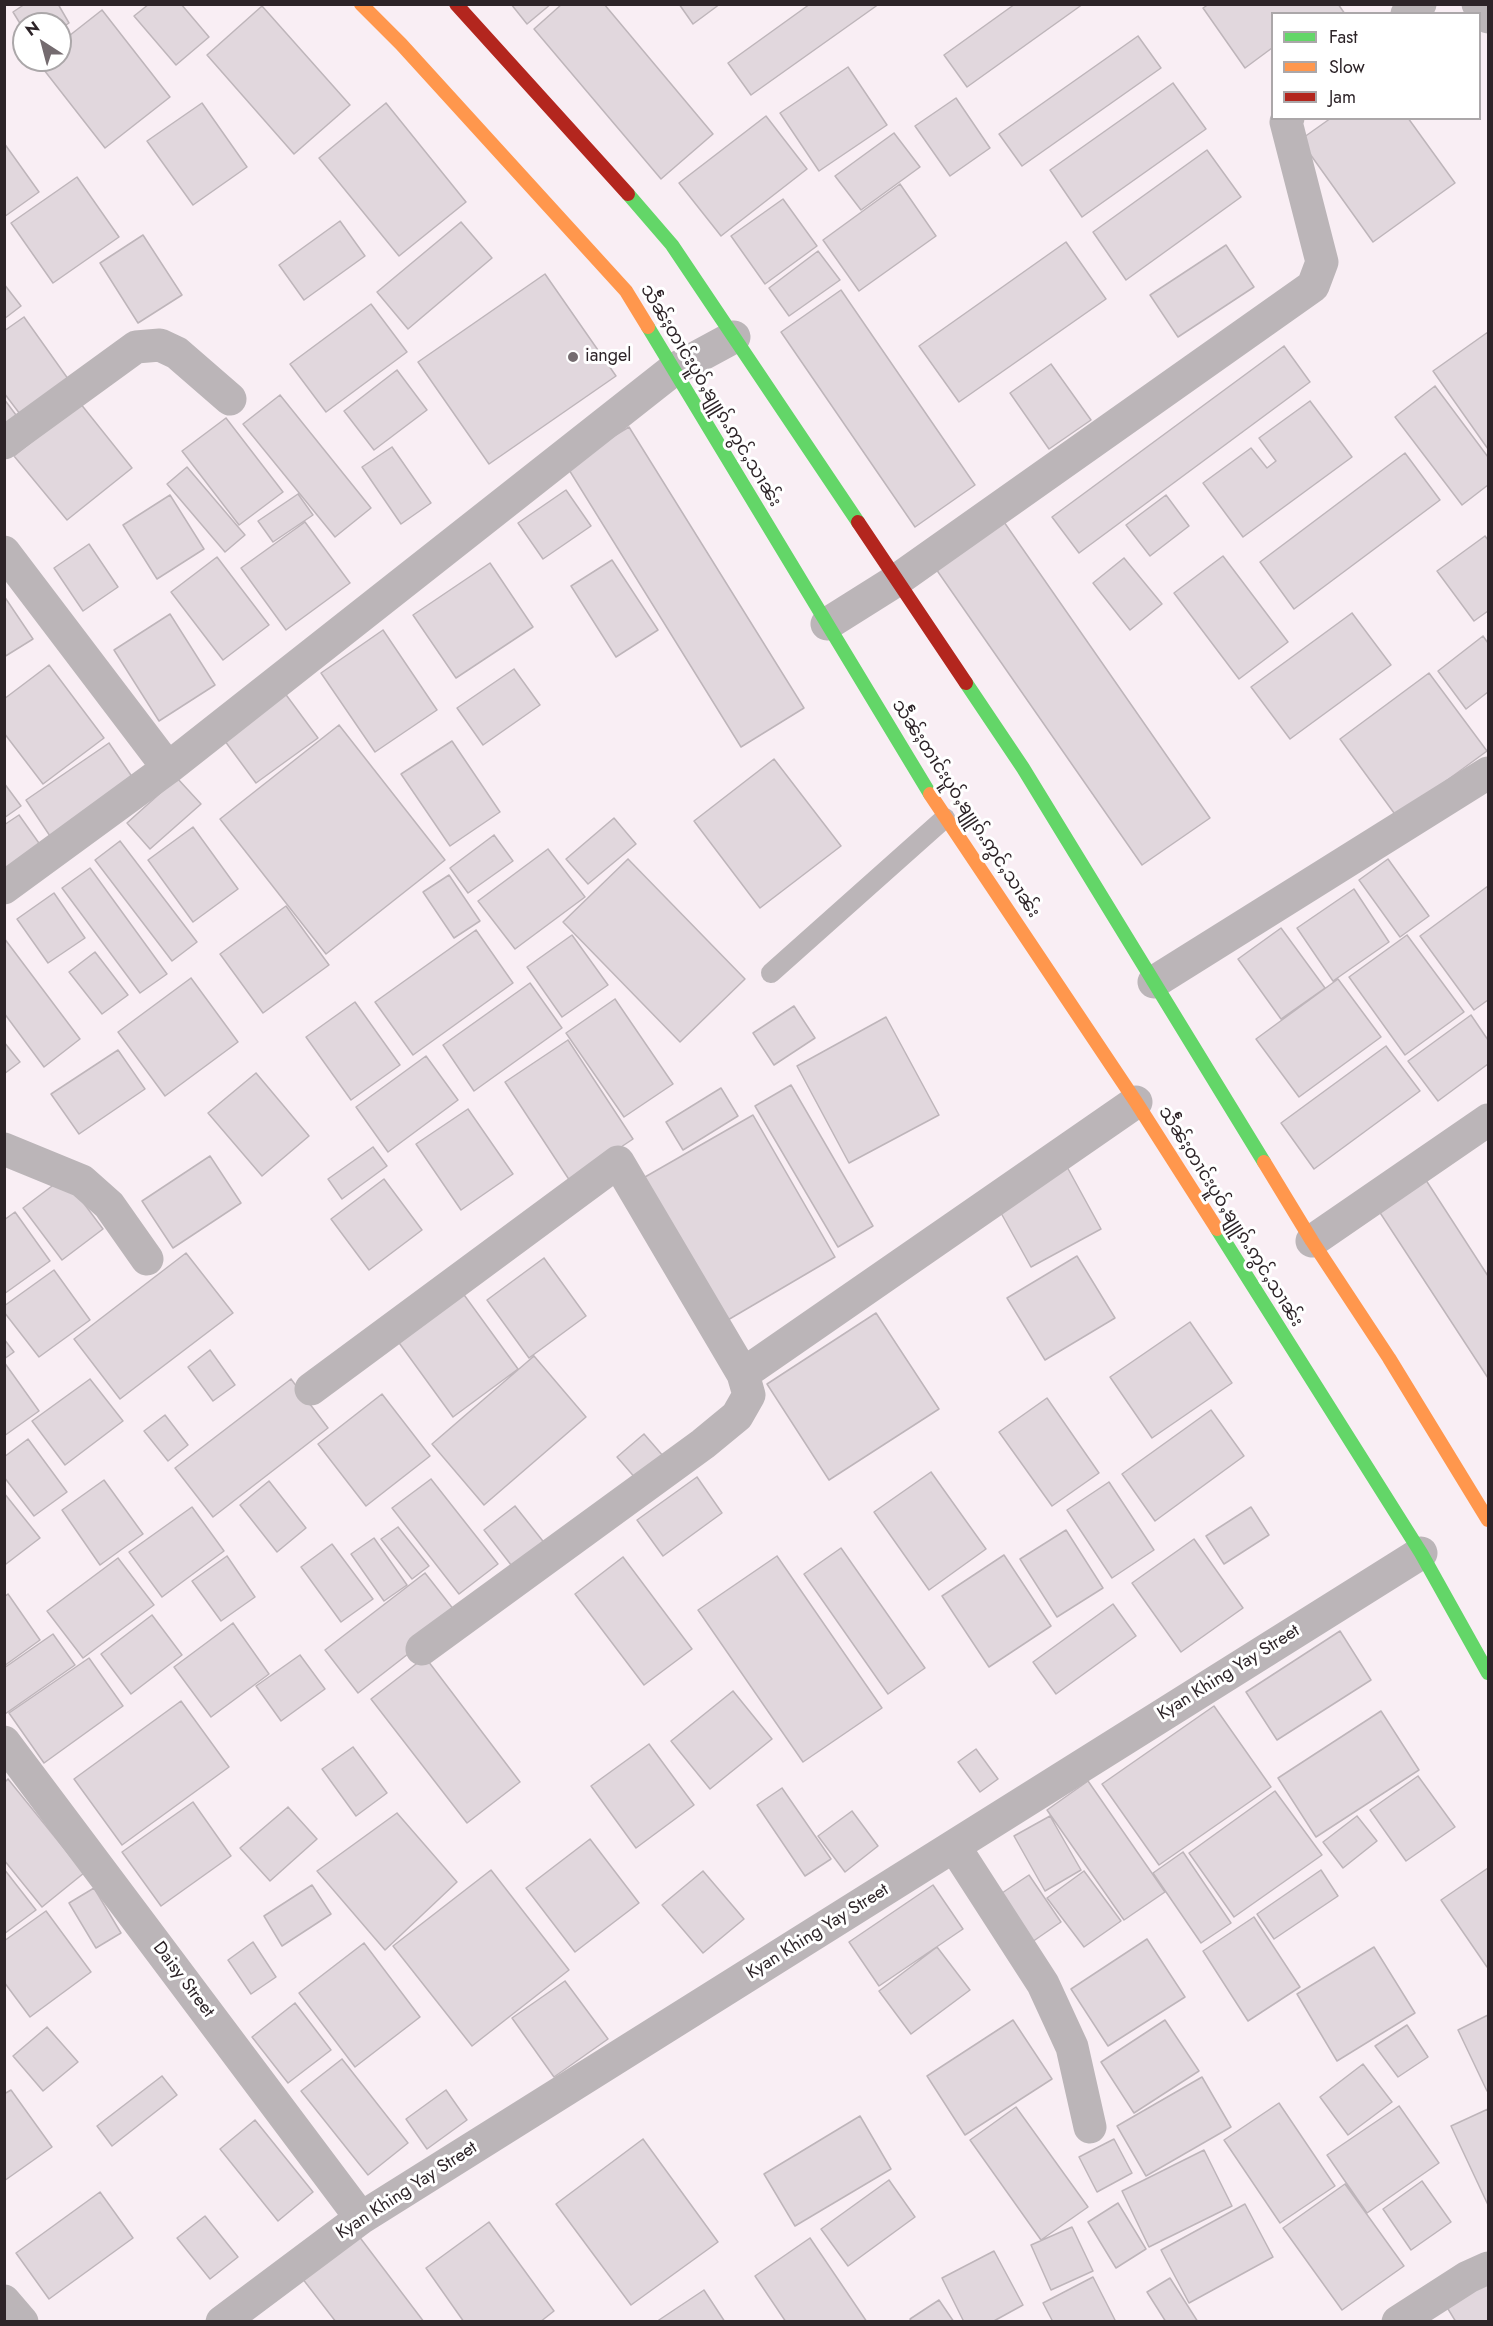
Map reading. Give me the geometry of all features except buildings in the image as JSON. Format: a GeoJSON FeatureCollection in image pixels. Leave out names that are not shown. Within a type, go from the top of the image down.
{"type":"FeatureCollection","features":[{"type":"Feature","properties":{"kind":"highway","name":"သဵႅၼ်ႈတၢင်းပူဝ်ႇၶျူၵ်ႉဢွင်ႇသၢၼ်း"},"geometry":{"type":"LineString","coordinates":[[362,4],[626,291],[945,818],[1136,1102],[1421,1553],[1488,1672]]}},
{"type":"Feature","properties":{"kind":"highway"},"geometry":{"type":"LineString","coordinates":[[456,4],[601,163],[672,245],[1023,768],[1312,1241],[1389,1358],[1488,1520]]}},
{"type":"Feature","properties":{"kind":"street"},"geometry":{"type":"LineString","coordinates":[[1478,4],[1488,17]]}},
{"type":"Feature","properties":{"kind":"street"},"geometry":{"type":"LineString","coordinates":[[827,624],[897,580],[1312,286],[1322,262],[1287,120]]}},
{"type":"Feature","properties":{"kind":"street"},"geometry":{"type":"LineString","coordinates":[[4,888],[168,768],[673,370],[734,337]]}},
{"type":"Feature","properties":{"kind":"street"},"geometry":{"type":"LineString","coordinates":[[4,443],[136,347],[160,345],[177,353],[231,399]]}},
{"type":"Feature","properties":{"kind":"street"},"geometry":{"type":"LineString","coordinates":[[4,552],[168,768]]}},
{"type":"Feature","properties":{"kind":"street"},"geometry":{"type":"LineString","coordinates":[[1154,982],[1488,773]]}},
{"type":"Feature","properties":{"kind":"street"},"geometry":{"type":"LineString","coordinates":[[743,1374],[1136,1102]]}},
{"type":"Feature","properties":{"kind":"street"},"geometry":{"type":"LineString","coordinates":[[1312,1241],[1488,1120]]}},
{"type":"Feature","properties":{"kind":"street"},"geometry":{"type":"LineString","coordinates":[[4,1149],[81,1181],[109,1205],[147,1259]]}},
{"type":"Feature","properties":{"kind":"street"},"geometry":{"type":"LineString","coordinates":[[311,1389],[618,1162],[743,1374],[749,1395],[737,1416],[704,1443],[422,1649]]}},
{"type":"Feature","properties":{"kind":"street","name":"Kyan Khing Yay Street"},"geometry":{"type":"LineString","coordinates":[[222,2322],[361,2218],[1421,1553]]}},
{"type":"Feature","properties":{"kind":"street","name":"Daisy Street"},"geometry":{"type":"LineString","coordinates":[[4,1742],[361,2218]]}},
{"type":"Feature","properties":{"kind":"street"},"geometry":{"type":"LineString","coordinates":[[954,1846],[1043,1984],[1072,2048],[1090,2127]]}},
{"type":"Feature","properties":{"kind":"street"},"geometry":{"type":"LineString","coordinates":[[1398,2322],[1468,2277],[1488,2268]]}},
{"type":"Feature","properties":{"kind":"street"},"geometry":{"type":"LineString","coordinates":[[4,2301],[22,2322]]}},
{"type":"Feature","properties":{"kind":"lane"},"geometry":{"type":"LineString","coordinates":[[771,973],[945,818]]}},
{"type":"Feature","properties":{"kind":"traffic: fast"},"geometry":{"type":"LineString","coordinates":[[628,194],[672,245],[858,522]]}},
{"type":"Feature","properties":{"kind":"traffic: fast"},"geometry":{"type":"LineString","coordinates":[[648,327],[930,794]]}},
{"type":"Feature","properties":{"kind":"traffic: fast"},"geometry":{"type":"LineString","coordinates":[[966,683],[1023,768],[1264,1162]]}},
{"type":"Feature","properties":{"kind":"traffic: fast"},"geometry":{"type":"LineString","coordinates":[[1217,1229],[1421,1553],[1488,1673]]}},
{"type":"Feature","properties":{"kind":"traffic: slow"},"geometry":{"type":"LineString","coordinates":[[361,4],[401,44],[626,291],[648,327]]}},
{"type":"Feature","properties":{"kind":"traffic: slow"},"geometry":{"type":"LineString","coordinates":[[930,794],[1136,1102],[1217,1229]]}},
{"type":"Feature","properties":{"kind":"traffic: slow"},"geometry":{"type":"LineString","coordinates":[[1264,1162],[1312,1241],[1389,1358],[1488,1520]]}},
{"type":"Feature","properties":{"kind":"traffic: jam"},"geometry":{"type":"LineString","coordinates":[[456,4],[628,194]]}},
{"type":"Feature","properties":{"kind":"traffic: jam"},"geometry":{"type":"LineString","coordinates":[[858,522],[966,683]]}},
{"type":"Feature","properties":{"kind":"place","name":"iangel"},"geometry":{"type":"Point","coordinates":[573,357]}}]}
